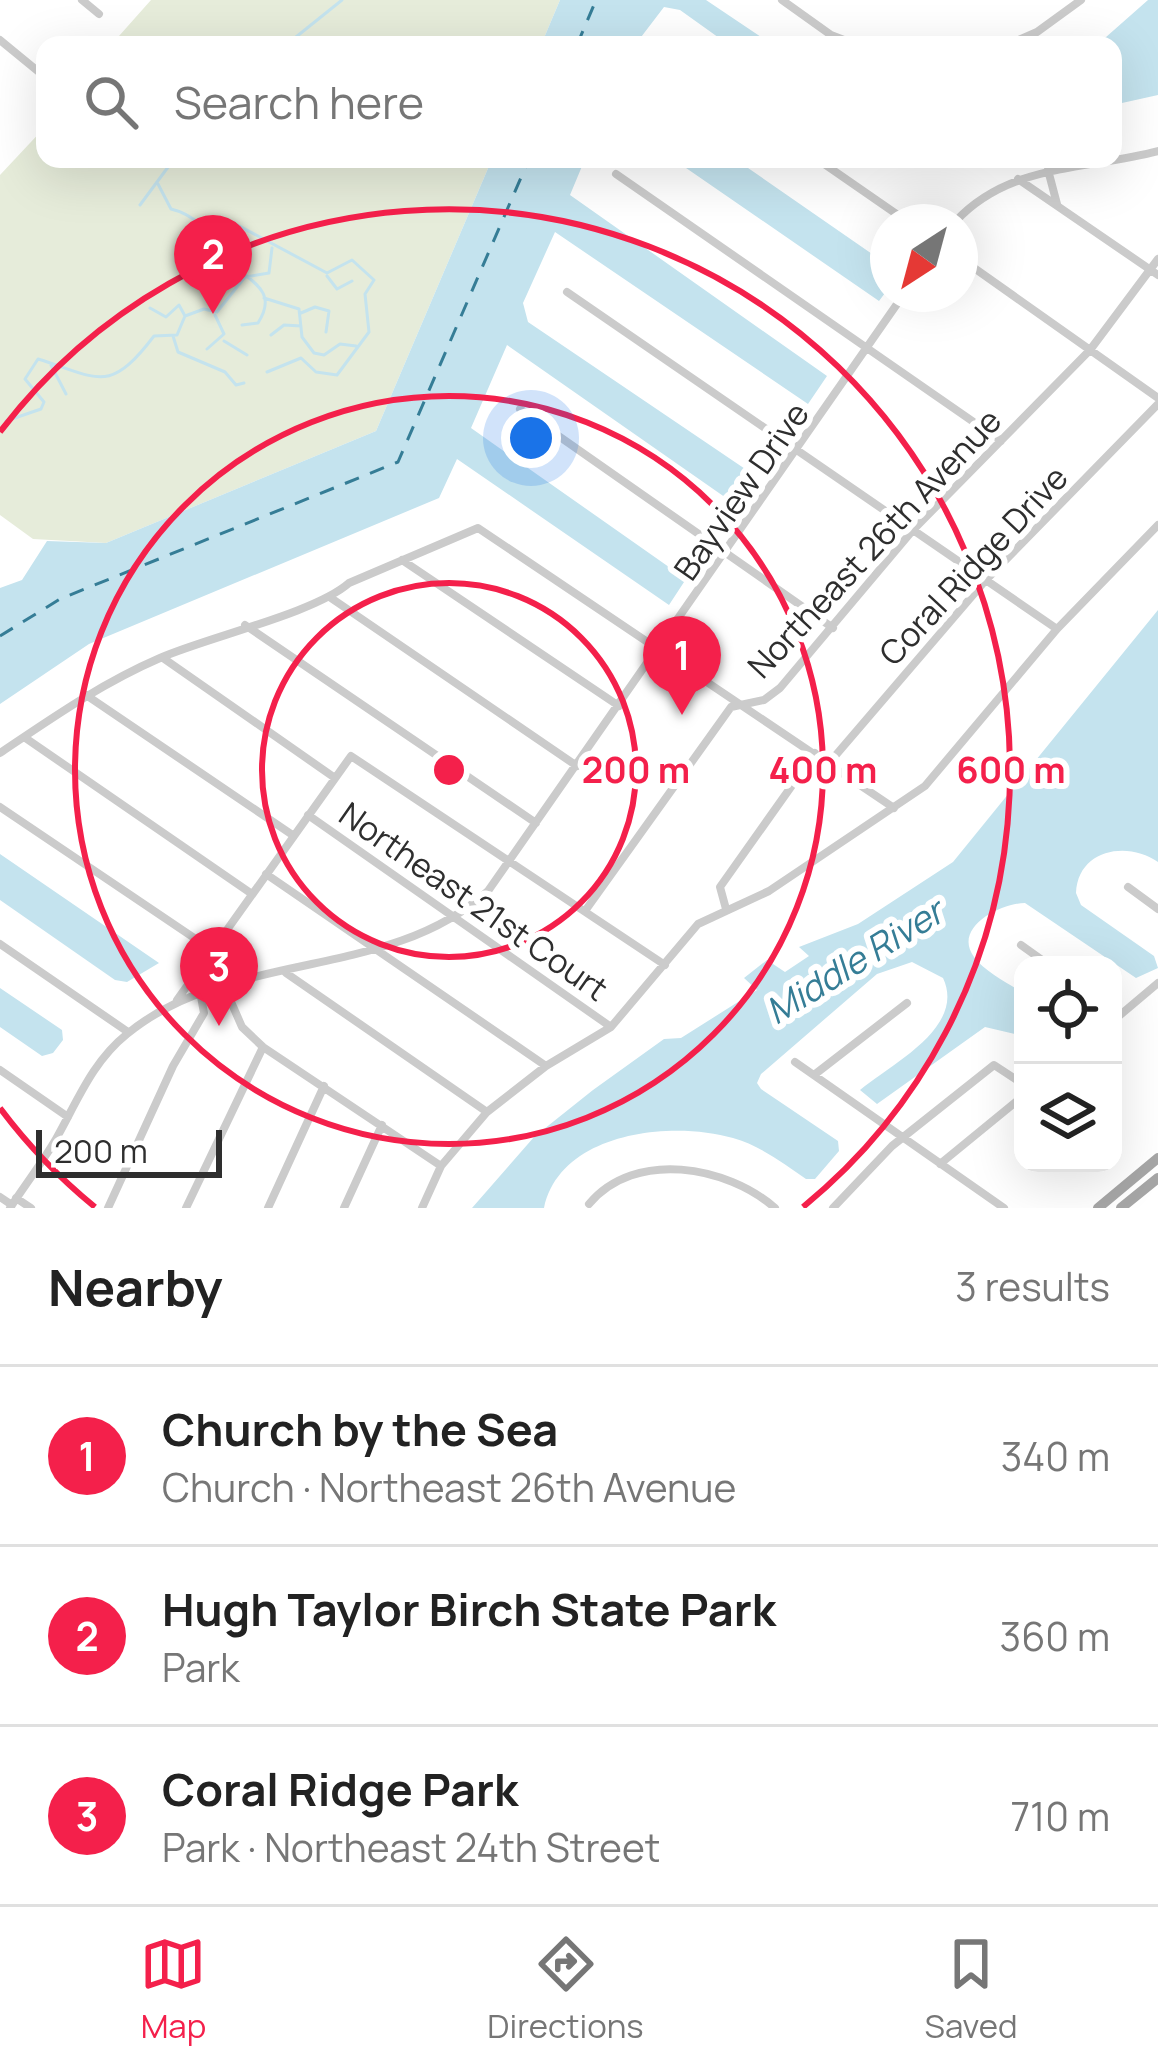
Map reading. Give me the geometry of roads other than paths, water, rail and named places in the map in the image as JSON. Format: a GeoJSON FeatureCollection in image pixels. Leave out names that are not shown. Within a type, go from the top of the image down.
{"type":"FeatureCollection","features":[{"type":"Feature","properties":{"kind":"main road"},"geometry":{"type":"LineString","coordinates":[[1098,1208],[1158,1159]]}},
{"type":"Feature","properties":{"kind":"main road"},"geometry":{"type":"LineString","coordinates":[[1130,1206],[1158,1178]]}},
{"type":"Feature","properties":{"kind":"street"},"geometry":{"type":"LineString","coordinates":[[82,0],[100,14]]}},
{"type":"Feature","properties":{"kind":"street"},"geometry":{"type":"LineString","coordinates":[[782,0],[836,36]]}},
{"type":"Feature","properties":{"kind":"street"},"geometry":{"type":"LineString","coordinates":[[1027,36],[1081,0]]}},
{"type":"Feature","properties":{"kind":"street"},"geometry":{"type":"LineString","coordinates":[[0,40],[36,69]]}},
{"type":"Feature","properties":{"kind":"street"},"geometry":{"type":"LineString","coordinates":[[1122,158],[1158,152]]}},
{"type":"Feature","properties":{"kind":"street"},"geometry":{"type":"LineString","coordinates":[[830,168],[882,204]]}},
{"type":"Feature","properties":{"kind":"street"},"geometry":{"type":"LineString","coordinates":[[974,204],[1018,179],[1060,168]]}},
{"type":"Feature","properties":{"kind":"street"},"geometry":{"type":"LineString","coordinates":[[1048,170],[1058,206]]}},
{"type":"Feature","properties":{"kind":"street"},"geometry":{"type":"LineString","coordinates":[[616,174],[1001,441]]}},
{"type":"Feature","properties":{"kind":"street"},"geometry":{"type":"LineString","coordinates":[[1018,179],[1154,273]]}},
{"type":"Feature","properties":{"kind":"street","name":"Northeast 26th Avenue"},"geometry":{"type":"LineString","coordinates":[[585,911],[731,707],[780,688],[913,530],[1090,350],[1154,273],[1158,259]]}},
{"type":"Feature","properties":{"kind":"street"},"geometry":{"type":"LineString","coordinates":[[978,271],[1158,401]]}},
{"type":"Feature","properties":{"kind":"street"},"geometry":{"type":"LineString","coordinates":[[567,292],[1057,629]]}},
{"type":"Feature","properties":{"kind":"street","name":"Bayview Drive"},"geometry":{"type":"LineString","coordinates":[[13,1204],[99,1063],[128,1032],[175,1003],[201,994],[417,938],[458,919],[488,891],[728,554],[892,312]]}},
{"type":"Feature","properties":{"kind":"street","name":"Coral Ridge Drive"},"geometry":{"type":"LineString","coordinates":[[829,763],[985,581],[1158,401]]}},
{"type":"Feature","properties":{"kind":"street"},"geometry":{"type":"LineString","coordinates":[[520,409],[833,628]]}},
{"type":"Feature","properties":{"kind":"street"},"geometry":{"type":"LineString","coordinates":[[422,1208],[442,1166],[487,1112],[546,1066],[611,1027],[698,924],[769,891],[925,786],[1057,629],[1158,525]]}},
{"type":"Feature","properties":{"kind":"street"},"geometry":{"type":"LineString","coordinates":[[0,753],[86,695],[161,657],[332,598],[349,583],[401,559],[486,529],[894,808]]}},
{"type":"Feature","properties":{"kind":"street"},"geometry":{"type":"LineString","coordinates":[[401,559],[619,706]]}},
{"type":"Feature","properties":{"kind":"street"},"geometry":{"type":"LineString","coordinates":[[332,598],[577,766]]}},
{"type":"Feature","properties":{"kind":"street"},"geometry":{"type":"LineString","coordinates":[[245,625],[536,823]]}},
{"type":"Feature","properties":{"kind":"street","name":"Northeast 21st Court"},"geometry":{"type":"LineString","coordinates":[[161,657],[335,778]]}},
{"type":"Feature","properties":{"kind":"street"},"geometry":{"type":"LineString","coordinates":[[86,695],[294,836]]}},
{"type":"Feature","properties":{"kind":"street"},"geometry":{"type":"LineString","coordinates":[[24,737],[252,894]]}},
{"type":"Feature","properties":{"kind":"street"},"geometry":{"type":"LineString","coordinates":[[725,909],[720,887],[815,753]]}},
{"type":"Feature","properties":{"kind":"street"},"geometry":{"type":"LineString","coordinates":[[175,1003],[351,756],[664,965]]}},
{"type":"Feature","properties":{"kind":"street"},"geometry":{"type":"LineString","coordinates":[[0,807],[212,950]]}},
{"type":"Feature","properties":{"kind":"street","name":"Northeast 21st Court"},"geometry":{"type":"LineString","coordinates":[[308,815],[611,1027]]}},
{"type":"Feature","properties":{"kind":"street"},"geometry":{"type":"LineString","coordinates":[[266,874],[546,1066]]}},
{"type":"Feature","properties":{"kind":"street"},"geometry":{"type":"LineString","coordinates":[[1128,887],[1158,909]]}},
{"type":"Feature","properties":{"kind":"street"},"geometry":{"type":"LineString","coordinates":[[0,944],[128,1032]]}},
{"type":"Feature","properties":{"kind":"street"},"geometry":{"type":"LineString","coordinates":[[1021,945],[1036,956]]}},
{"type":"Feature","properties":{"kind":"street"},"geometry":{"type":"LineString","coordinates":[[108,1208],[173,1066],[204,1013],[198,970]]}},
{"type":"Feature","properties":{"kind":"street"},"geometry":{"type":"LineString","coordinates":[[284,972],[487,1112]]}},
{"type":"Feature","properties":{"kind":"street"},"geometry":{"type":"LineString","coordinates":[[1122,1011],[1158,983]]}},
{"type":"Feature","properties":{"kind":"street"},"geometry":{"type":"LineString","coordinates":[[224,987],[242,1027],[263,1047],[442,1166]]}},
{"type":"Feature","properties":{"kind":"street"},"geometry":{"type":"LineString","coordinates":[[814,1075],[907,1003]]}},
{"type":"Feature","properties":{"kind":"street"},"geometry":{"type":"LineString","coordinates":[[186,1208],[263,1047]]}},
{"type":"Feature","properties":{"kind":"street"},"geometry":{"type":"LineString","coordinates":[[795,1062],[1004,1208]]}},
{"type":"Feature","properties":{"kind":"street"},"geometry":{"type":"LineString","coordinates":[[833,1208],[903,1138],[994,1065],[1014,1078]]}},
{"type":"Feature","properties":{"kind":"street"},"geometry":{"type":"LineString","coordinates":[[0,1070],[68,1117]]}},
{"type":"Feature","properties":{"kind":"street"},"geometry":{"type":"LineString","coordinates":[[268,1208],[324,1086]]}},
{"type":"Feature","properties":{"kind":"street"},"geometry":{"type":"LineString","coordinates":[[940,1164],[1014,1103]]}},
{"type":"Feature","properties":{"kind":"street"},"geometry":{"type":"LineString","coordinates":[[344,1208],[382,1126]]}},
{"type":"Feature","properties":{"kind":"street"},"geometry":{"type":"LineString","coordinates":[[589,1204],[616,1182],[652,1170],[704,1171],[756,1191],[775,1208]]}},
{"type":"Feature","properties":{"kind":"street"},"geometry":{"type":"LineString","coordinates":[[0,1197],[32,1208]]}},
{"type":"Feature","properties":{"kind":"water"},"geometry":{"type":"Polygon","coordinates":[[[560,0],[706,0],[760,36],[716,36],[680,10],[664,7],[642,36],[545,36],[560,0]]]}},
{"type":"Feature","properties":{"kind":"water"},"geometry":{"type":"Polygon","coordinates":[[[1148,0],[1158,0],[1158,95],[1122,103],[1122,36],[1107,36],[1148,0]]]}},
{"type":"Feature","properties":{"kind":"water"},"geometry":{"type":"Polygon","coordinates":[[[488,168],[581,168],[570,195],[827,376],[808,404],[555,232],[523,303],[528,322],[757,477],[739,507],[507,345],[471,428],[686,579],[669,605],[457,459],[439,498],[89,644],[0,704],[0,588],[22,580],[47,541],[106,543],[376,431],[488,168]]]}},
{"type":"Feature","properties":{"kind":"water"},"geometry":{"type":"Polygon","coordinates":[[[686,168],[748,168],[870,253],[870,295],[686,168]]]}},
{"type":"Feature","properties":{"kind":"water","name":"Middle River"},"geometry":{"type":"Polygon","coordinates":[[[1158,610],[1158,862],[1133,852],[1107,853],[1086,866],[1076,893],[1081,905],[1154,956],[1158,968],[1136,978],[1122,969],[1122,956],[1103,956],[1025,903],[1004,907],[974,927],[969,946],[984,968],[1014,987],[1014,1034],[985,1027],[877,1104],[860,1090],[923,1042],[944,1012],[943,978],[912,962],[877,974],[761,1074],[757,1083],[761,1089],[838,1141],[839,1151],[815,1179],[806,1179],[762,1150],[733,1138],[650,1132],[594,1148],[572,1162],[554,1182],[544,1208],[472,1208],[534,1137],[593,1090],[664,1039],[681,1038],[757,990],[744,978],[767,960],[785,972],[809,956],[799,947],[858,924],[953,862],[1158,610]]]}},
{"type":"Feature","properties":{"kind":"water"},"geometry":{"type":"Polygon","coordinates":[[[0,854],[159,963],[127,982],[115,980],[0,900],[0,854]]]}},
{"type":"Feature","properties":{"kind":"water"},"geometry":{"type":"Polygon","coordinates":[[[0,988],[62,1030],[63,1040],[53,1053],[42,1056],[0,1027],[0,988]]]}},
{"type":"Feature","properties":{"kind":"waterway"},"geometry":{"type":"LineString","coordinates":[[297,36],[342,0]]}},
{"type":"Feature","properties":{"kind":"waterway"},"geometry":{"type":"LineString","coordinates":[[140,205],[167,168]]}},
{"type":"Feature","properties":{"kind":"waterway"},"geometry":{"type":"LineString","coordinates":[[158,184],[171,209],[198,223],[259,287],[264,311],[258,323],[242,325]]}},
{"type":"Feature","properties":{"kind":"waterway"},"geometry":{"type":"LineString","coordinates":[[201,222],[230,221],[327,273],[352,260],[374,280],[365,294],[369,332],[337,375],[316,372],[301,358],[267,372]]}},
{"type":"Feature","properties":{"kind":"waterway"},"geometry":{"type":"LineString","coordinates":[[6,421],[41,409],[44,402],[25,379],[38,359],[90,376],[114,374],[154,336],[177,335],[185,316],[204,309],[217,312],[245,277],[269,273],[272,248]]}},
{"type":"Feature","properties":{"kind":"waterway"},"geometry":{"type":"LineString","coordinates":[[327,276],[337,289],[352,281]]}},
{"type":"Feature","properties":{"kind":"waterway"},"geometry":{"type":"LineString","coordinates":[[264,298],[299,309],[302,337],[314,353],[324,355],[340,344],[356,346]]}},
{"type":"Feature","properties":{"kind":"waterway"},"geometry":{"type":"LineString","coordinates":[[150,308],[166,317],[179,305],[185,316]]}},
{"type":"Feature","properties":{"kind":"waterway"},"geometry":{"type":"LineString","coordinates":[[301,313],[315,307],[329,311],[326,332]]}},
{"type":"Feature","properties":{"kind":"waterway"},"geometry":{"type":"LineString","coordinates":[[207,349],[224,334],[215,315]]}},
{"type":"Feature","properties":{"kind":"waterway"},"geometry":{"type":"LineString","coordinates":[[271,335],[284,325],[301,326]]}},
{"type":"Feature","properties":{"kind":"waterway"},"geometry":{"type":"LineString","coordinates":[[173,336],[178,352],[225,372],[236,385],[244,383]]}},
{"type":"Feature","properties":{"kind":"waterway"},"geometry":{"type":"LineString","coordinates":[[224,341],[247,355]]}},
{"type":"Feature","properties":{"kind":"waterway"},"geometry":{"type":"LineString","coordinates":[[51,365],[66,394]]}},
{"type":"Feature","properties":{"kind":"place","name":"Hugh Taylor Birch State Park"},"geometry":{"type":"Point","coordinates":[213,314]}},
{"type":"Feature","properties":{"kind":"place","name":"Church by the Sea"},"geometry":{"type":"Point","coordinates":[682,715]}},
{"type":"Feature","properties":{"kind":"place","name":"Coral Ridge Park"},"geometry":{"type":"Point","coordinates":[219,1026]}}]}
